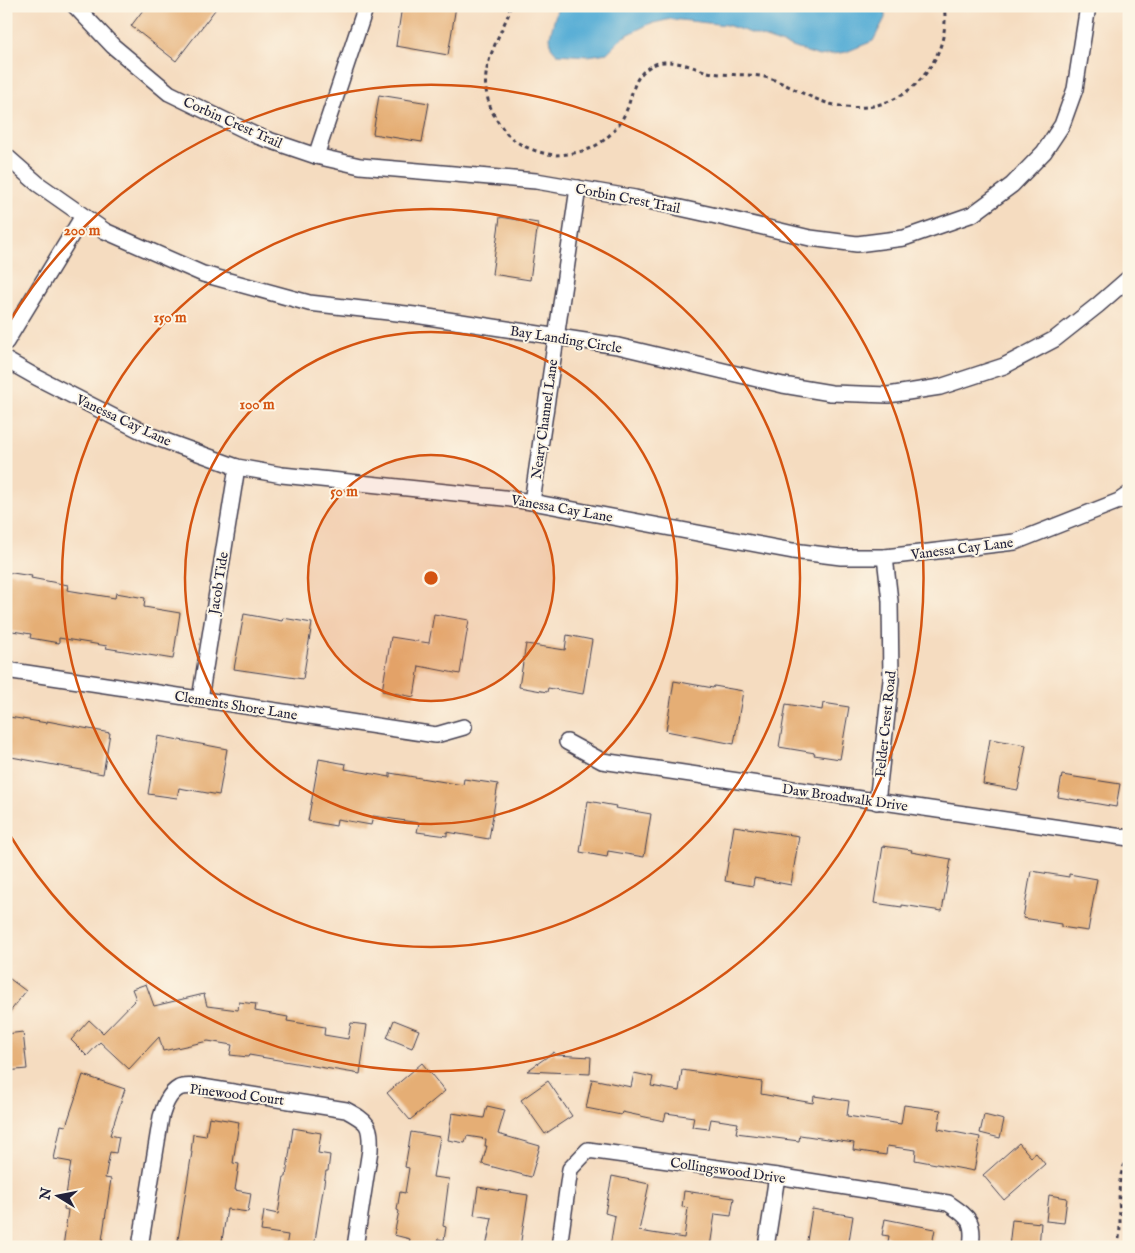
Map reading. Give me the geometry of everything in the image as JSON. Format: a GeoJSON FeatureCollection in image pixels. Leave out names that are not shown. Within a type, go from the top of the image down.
{"type":"FeatureCollection","features":[{"type":"Feature","properties":{"kind":"street","name":"Corbin Crest Trail"},"geometry":{"type":"LineString","coordinates":[[75,6],[113,46],[169,93],[257,136],[316,156],[360,166],[536,182],[578,188],[635,198],[810,238],[857,244],[904,238],[973,214],[1012,185],[1044,152],[1062,125],[1075,89],[1088,6]]}},
{"type":"Feature","properties":{"kind":"street"},"geometry":{"type":"LineString","coordinates":[[316,156],[366,6]]}},
{"type":"Feature","properties":{"kind":"street","name":"Bay Landing Circle"},"geometry":{"type":"LineString","coordinates":[[6,156],[38,184],[105,231],[203,274],[309,303],[415,316],[618,346],[793,387],[831,393],[888,395],[940,387],[1004,366],[1055,339],[1128,281]]}},
{"type":"Feature","properties":{"kind":"street","name":"Neary Channel Lane"},"geometry":{"type":"LineString","coordinates":[[532,502],[578,188]]}},
{"type":"Feature","properties":{"kind":"street"},"geometry":{"type":"LineString","coordinates":[[6,342],[84,216]]}},
{"type":"Feature","properties":{"kind":"street","name":"Vanessa Cay Lane"},"geometry":{"type":"LineString","coordinates":[[6,360],[149,435],[237,467],[291,476],[532,502],[793,551],[841,557],[885,557],[1016,542],[1119,501],[1129,494]]}},
{"type":"Feature","properties":{"kind":"street","name":"Jacob Tide"},"geometry":{"type":"LineString","coordinates":[[200,699],[237,467]]}},
{"type":"Feature","properties":{"kind":"street","name":"Felder Crest Road"},"geometry":{"type":"LineString","coordinates":[[876,802],[892,680],[890,600],[885,557]]}},
{"type":"Feature","properties":{"kind":"street","name":"Clements Shore Lane"},"geometry":{"type":"LineString","coordinates":[[6,670],[436,735],[464,727]]}},
{"type":"Feature","properties":{"kind":"street","name":"Daw Broadwalk Drive"},"geometry":{"type":"LineString","coordinates":[[567,742],[602,761],[1129,838]]}},
{"type":"Feature","properties":{"kind":"street","name":"Pinewood Court"},"geometry":{"type":"LineString","coordinates":[[140,1247],[161,1117],[166,1103],[172,1094],[179,1088],[196,1086],[346,1110],[366,1123],[370,1134],[370,1150],[355,1247]]}},
{"type":"Feature","properties":{"kind":"street","name":"Collingswood Drive"},"geometry":{"type":"LineString","coordinates":[[558,1247],[570,1169],[588,1150],[777,1176],[948,1203],[967,1216],[973,1233],[971,1247]]}},
{"type":"Feature","properties":{"kind":"street"},"geometry":{"type":"LineString","coordinates":[[766,1247],[777,1176]]}},
{"type":"Feature","properties":{"kind":"path"},"geometry":{"type":"LineString","coordinates":[[510,6],[509,13],[488,62],[486,94],[492,112],[512,138],[536,152],[561,155],[589,149],[611,133],[618,125],[627,108],[638,78],[654,64],[664,62],[676,63],[716,73],[770,79],[822,102],[845,108],[886,103],[921,80],[930,67],[940,49],[944,31],[944,6]]}},
{"type":"Feature","properties":{"kind":"path"},"geometry":{"type":"LineString","coordinates":[[1118,1247],[1121,1178],[1125,1163],[1129,1159]]}},
{"type":"Feature","properties":{"kind":"water"},"geometry":{"type":"Polygon","coordinates":[[[558,6],[885,6],[885,18],[873,41],[846,52],[819,56],[727,25],[671,19],[649,24],[623,37],[607,53],[588,56],[557,54],[551,47],[550,36],[558,6]]]}},
{"type":"Feature","properties":{"kind":"building"},"geometry":{"type":"Polygon","coordinates":[[[146,6],[218,6],[176,61],[131,26],[146,6]]]}},
{"type":"Feature","properties":{"kind":"building"},"geometry":{"type":"Polygon","coordinates":[[[402,6],[456,6],[448,55],[396,46],[402,6]]]}},
{"type":"Feature","properties":{"kind":"building"},"geometry":{"type":"Polygon","coordinates":[[[379,95],[429,103],[422,142],[373,134],[379,95]]]}},
{"type":"Feature","properties":{"kind":"building"},"geometry":{"type":"Polygon","coordinates":[[[500,217],[538,223],[530,280],[492,274],[500,217]]]}},
{"type":"Feature","properties":{"kind":"building"},"geometry":{"type":"Polygon","coordinates":[[[6,572],[68,585],[67,590],[115,598],[116,593],[145,598],[144,607],[180,613],[173,659],[59,638],[59,643],[30,638],[31,634],[6,630],[6,572]]]}},
{"type":"Feature","properties":{"kind":"building"},"geometry":{"type":"Polygon","coordinates":[[[244,614],[282,621],[283,618],[312,623],[303,679],[234,669],[244,614]]]}},
{"type":"Feature","properties":{"kind":"building"},"geometry":{"type":"Polygon","coordinates":[[[434,614],[469,620],[460,674],[419,666],[414,697],[382,691],[391,637],[429,643],[434,614]]]}},
{"type":"Feature","properties":{"kind":"building"},"geometry":{"type":"Polygon","coordinates":[[[567,635],[592,640],[583,694],[548,688],[547,692],[519,687],[526,644],[565,650],[567,635]]]}},
{"type":"Feature","properties":{"kind":"building"},"geometry":{"type":"Polygon","coordinates":[[[674,681],[743,691],[734,744],[666,731],[674,681]]]}},
{"type":"Feature","properties":{"kind":"building"},"geometry":{"type":"Polygon","coordinates":[[[823,703],[849,707],[840,759],[779,747],[786,704],[822,710],[823,703]]]}},
{"type":"Feature","properties":{"kind":"building"},"geometry":{"type":"Polygon","coordinates":[[[9,717],[47,723],[47,721],[110,733],[103,774],[6,756],[6,733],[9,717]]]}},
{"type":"Feature","properties":{"kind":"building"},"geometry":{"type":"Polygon","coordinates":[[[158,736],[227,749],[219,795],[179,788],[177,798],[148,794],[158,736]]]}},
{"type":"Feature","properties":{"kind":"building"},"geometry":{"type":"Polygon","coordinates":[[[990,739],[1026,745],[1018,790],[983,784],[990,739]]]}},
{"type":"Feature","properties":{"kind":"building"},"geometry":{"type":"Polygon","coordinates":[[[319,759],[346,764],[345,769],[390,777],[390,773],[463,785],[464,779],[498,784],[489,839],[447,832],[447,836],[417,832],[419,823],[373,816],[371,825],[337,819],[336,826],[308,821],[319,759]]]}},
{"type":"Feature","properties":{"kind":"building"},"geometry":{"type":"Polygon","coordinates":[[[1062,775],[1120,784],[1116,807],[1058,797],[1062,775]]]}},
{"type":"Feature","properties":{"kind":"building"},"geometry":{"type":"Polygon","coordinates":[[[588,801],[651,814],[644,857],[608,851],[607,857],[580,852],[588,801]]]}},
{"type":"Feature","properties":{"kind":"building"},"geometry":{"type":"Polygon","coordinates":[[[734,826],[799,836],[791,885],[754,878],[753,886],[725,881],[734,826]]]}},
{"type":"Feature","properties":{"kind":"building"},"geometry":{"type":"Polygon","coordinates":[[[883,846],[912,850],[911,852],[951,859],[942,911],[874,903],[883,846]]]}},
{"type":"Feature","properties":{"kind":"building"},"geometry":{"type":"Polygon","coordinates":[[[1031,871],[1069,877],[1069,874],[1097,879],[1088,931],[1061,927],[1061,924],[1023,918],[1031,871]]]}},
{"type":"Feature","properties":{"kind":"building"},"geometry":{"type":"Polygon","coordinates":[[[6,976],[26,991],[6,1017],[6,976]]]}},
{"type":"Feature","properties":{"kind":"building"},"geometry":{"type":"Polygon","coordinates":[[[146,984],[154,1006],[204,994],[207,1006],[238,1010],[239,1002],[256,1004],[255,1011],[288,1017],[287,1021],[325,1027],[324,1035],[348,1039],[351,1023],[367,1025],[360,1074],[249,1055],[248,1057],[230,1055],[232,1045],[208,1041],[163,1051],[159,1037],[129,1069],[100,1042],[87,1056],[71,1040],[89,1020],[103,1033],[136,999],[132,989],[146,984]]]}},
{"type":"Feature","properties":{"kind":"building"},"geometry":{"type":"Polygon","coordinates":[[[394,1020],[419,1030],[412,1048],[387,1038],[394,1020]]]}},
{"type":"Feature","properties":{"kind":"building"},"geometry":{"type":"Polygon","coordinates":[[[23,1032],[27,1069],[6,1071],[6,1034],[23,1032]]]}},
{"type":"Feature","properties":{"kind":"building"},"geometry":{"type":"Polygon","coordinates":[[[554,1052],[556,1055],[591,1057],[590,1074],[527,1071],[554,1052]]]}},
{"type":"Feature","properties":{"kind":"building"},"geometry":{"type":"Polygon","coordinates":[[[422,1063],[445,1091],[410,1120],[387,1093],[422,1063]]]}},
{"type":"Feature","properties":{"kind":"building"},"geometry":{"type":"Polygon","coordinates":[[[682,1070],[762,1082],[761,1094],[813,1103],[814,1096],[849,1101],[847,1116],[901,1124],[904,1105],[941,1110],[938,1129],[980,1137],[974,1171],[915,1160],[916,1150],[887,1146],[886,1155],[853,1150],[854,1143],[800,1135],[799,1141],[736,1133],[738,1123],[711,1119],[709,1129],[692,1127],[694,1117],[666,1113],[664,1121],[622,1112],[621,1115],[586,1108],[592,1079],[631,1087],[634,1073],[653,1077],[651,1086],[679,1091],[682,1070]]]}},
{"type":"Feature","properties":{"kind":"building"},"geometry":{"type":"Polygon","coordinates":[[[83,1075],[125,1089],[110,1135],[119,1137],[116,1153],[110,1152],[105,1178],[111,1179],[101,1247],[63,1247],[68,1210],[64,1209],[71,1162],[54,1159],[61,1125],[66,1126],[83,1075]]]}},
{"type":"Feature","properties":{"kind":"building"},"geometry":{"type":"Polygon","coordinates":[[[548,1081],[572,1116],[545,1134],[521,1100],[548,1081]]]}},
{"type":"Feature","properties":{"kind":"building"},"geometry":{"type":"Polygon","coordinates":[[[487,1106],[505,1110],[498,1134],[540,1146],[531,1177],[482,1164],[487,1146],[485,1146],[486,1139],[467,1136],[465,1143],[448,1140],[452,1113],[484,1118],[487,1106]]]}},
{"type":"Feature","properties":{"kind":"building"},"geometry":{"type":"Polygon","coordinates":[[[984,1115],[1004,1120],[1000,1138],[980,1133],[984,1115]]]}},
{"type":"Feature","properties":{"kind":"building"},"geometry":{"type":"Polygon","coordinates":[[[209,1117],[239,1122],[233,1163],[239,1164],[235,1190],[251,1193],[248,1212],[227,1209],[221,1247],[178,1240],[192,1152],[193,1134],[206,1136],[209,1117]]]}},
{"type":"Feature","properties":{"kind":"building"},"geometry":{"type":"Polygon","coordinates":[[[293,1128],[321,1133],[318,1153],[330,1155],[314,1247],[286,1247],[288,1235],[261,1231],[264,1211],[278,1214],[284,1177],[286,1177],[293,1128]]]}},
{"type":"Feature","properties":{"kind":"building"},"geometry":{"type":"Polygon","coordinates":[[[411,1132],[440,1137],[433,1177],[449,1179],[443,1226],[446,1227],[444,1240],[438,1239],[436,1247],[408,1247],[410,1239],[394,1235],[399,1211],[397,1210],[400,1192],[405,1193],[409,1168],[405,1167],[411,1132]]]}},
{"type":"Feature","properties":{"kind":"building"},"geometry":{"type":"Polygon","coordinates":[[[1019,1143],[1031,1157],[1036,1153],[1045,1164],[1004,1200],[983,1175],[1019,1143]]]}},
{"type":"Feature","properties":{"kind":"building"},"geometry":{"type":"Polygon","coordinates":[[[612,1176],[649,1184],[639,1231],[684,1238],[688,1208],[682,1207],[684,1191],[734,1198],[731,1216],[715,1214],[710,1247],[610,1247],[615,1216],[605,1213],[612,1176]]]}},
{"type":"Feature","properties":{"kind":"building"},"geometry":{"type":"Polygon","coordinates":[[[478,1187],[528,1195],[520,1247],[486,1247],[492,1218],[474,1215],[478,1187]]]}},
{"type":"Feature","properties":{"kind":"building"},"geometry":{"type":"Polygon","coordinates":[[[1049,1195],[1067,1198],[1064,1223],[1046,1221],[1049,1195]]]}},
{"type":"Feature","properties":{"kind":"building"},"geometry":{"type":"Polygon","coordinates":[[[812,1209],[853,1216],[848,1247],[806,1247],[812,1209]]]}},
{"type":"Feature","properties":{"kind":"building"},"geometry":{"type":"Polygon","coordinates":[[[885,1219],[935,1229],[932,1245],[918,1242],[917,1247],[887,1247],[889,1236],[882,1235],[885,1219]]]}},
{"type":"Feature","properties":{"kind":"building"},"geometry":{"type":"Polygon","coordinates":[[[1012,1220],[1041,1223],[1039,1247],[1009,1247],[1012,1220]]]}}]}
